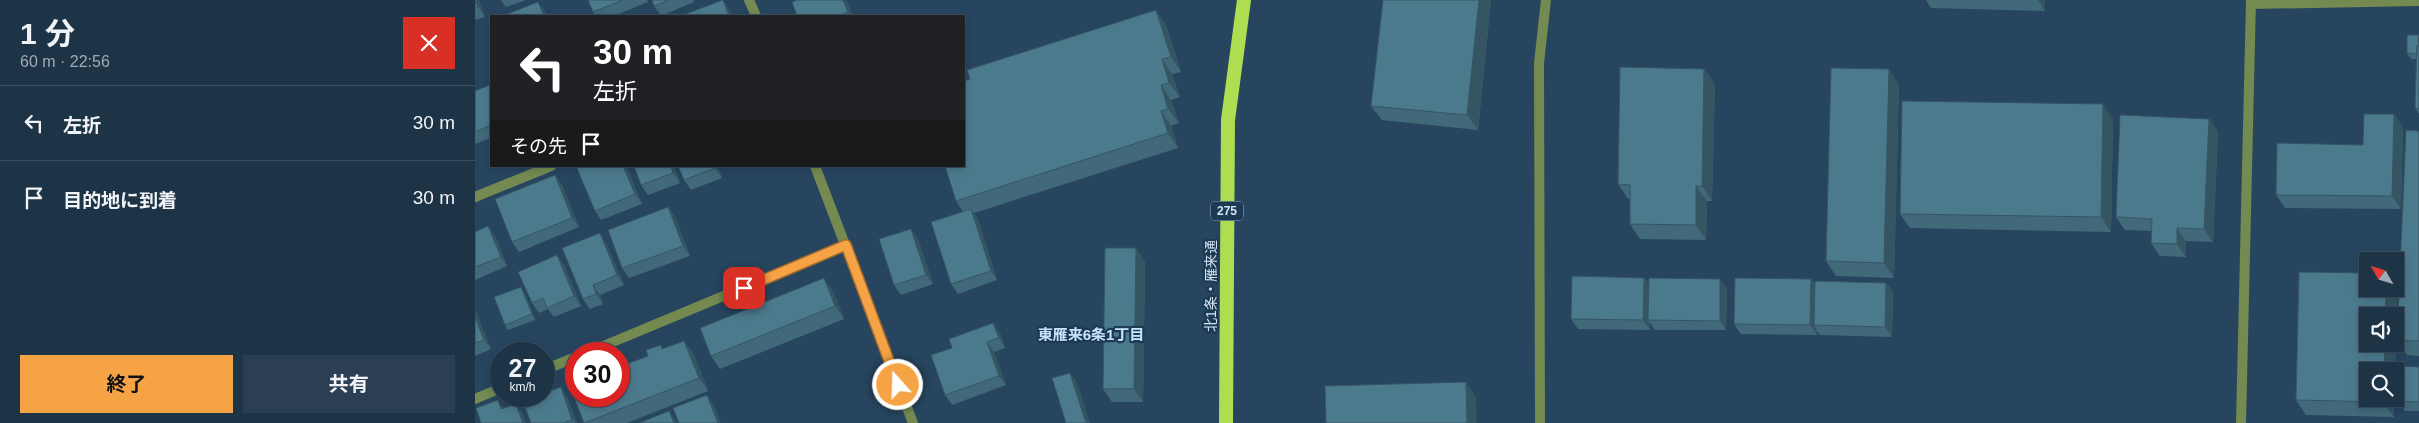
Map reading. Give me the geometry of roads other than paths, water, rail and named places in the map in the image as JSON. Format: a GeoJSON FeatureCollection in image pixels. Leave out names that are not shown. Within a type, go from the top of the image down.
{"type":"FeatureCollection","features":[{"type":"Feature","properties":{"kind":"highway","name":"北1条・雁来通"},"geometry":{"type":"LineString","coordinates":[[1226,423],[1228,120],[1244,0]]}},
{"type":"Feature","properties":{"kind":"street"},"geometry":{"type":"LineString","coordinates":[[749,0],[756,15]]}},
{"type":"Feature","properties":{"kind":"street"},"geometry":{"type":"LineString","coordinates":[[1540,423],[1539,63],[1546,0]]}},
{"type":"Feature","properties":{"kind":"street"},"geometry":{"type":"LineString","coordinates":[[2241,423],[2251,2],[2419,1]]}},
{"type":"Feature","properties":{"kind":"street"},"geometry":{"type":"LineString","coordinates":[[475,197],[549,167]]}},
{"type":"Feature","properties":{"kind":"street"},"geometry":{"type":"LineString","coordinates":[[815,167],[846,245],[909,422]]}},
{"type":"Feature","properties":{"kind":"street"},"geometry":{"type":"LineString","coordinates":[[613,342],[846,245]]}},
{"type":"Feature","properties":{"kind":"street"},"geometry":{"type":"LineString","coordinates":[[475,399],[490,393]]}},
{"type":"Feature","properties":{"kind":"district","name":"東雁来6条1丁目"},"geometry":{"type":"Point","coordinates":[1091,335]}}]}
